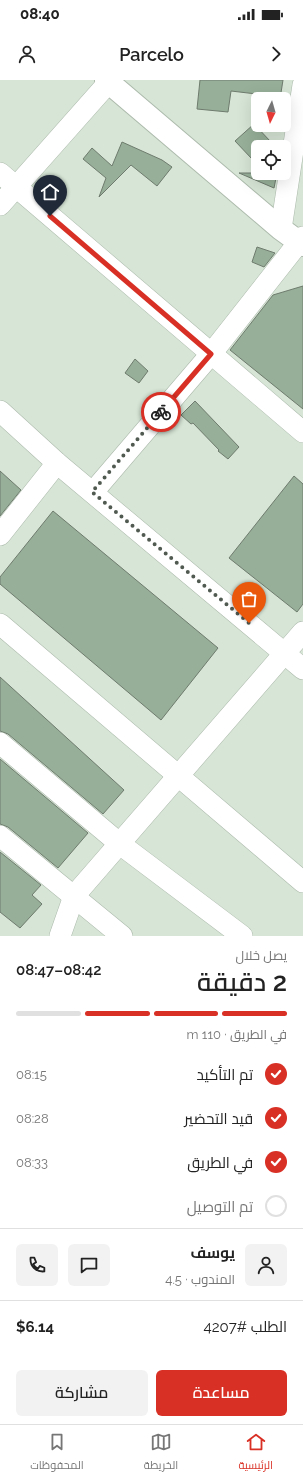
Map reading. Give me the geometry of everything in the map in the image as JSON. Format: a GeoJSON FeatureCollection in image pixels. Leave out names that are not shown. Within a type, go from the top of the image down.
{"type":"FeatureCollection","features":[{"type":"Feature","properties":{"kind":"main road"},"geometry":{"type":"LineString","coordinates":[[107,81],[296,238]]}},
{"type":"Feature","properties":{"kind":"street"},"geometry":{"type":"LineString","coordinates":[[0,205],[107,81]]}},
{"type":"Feature","properties":{"kind":"street"},"geometry":{"type":"LineString","coordinates":[[92,492],[211,354],[296,238],[303,86]]}},
{"type":"Feature","properties":{"kind":"street"},"geometry":{"type":"LineString","coordinates":[[0,173],[303,432]]}},
{"type":"Feature","properties":{"kind":"street"},"geometry":{"type":"LineString","coordinates":[[0,411],[57,463],[303,669]]}},
{"type":"Feature","properties":{"kind":"street"},"geometry":{"type":"LineString","coordinates":[[0,535],[57,463]]}},
{"type":"Feature","properties":{"kind":"street"},"geometry":{"type":"LineString","coordinates":[[0,624],[303,882]]}},
{"type":"Feature","properties":{"kind":"street"},"geometry":{"type":"LineString","coordinates":[[60,936],[74,896],[303,632]]}},
{"type":"Feature","properties":{"kind":"street"},"geometry":{"type":"LineString","coordinates":[[0,743],[120,844],[242,936]]}},
{"type":"Feature","properties":{"kind":"street"},"geometry":{"type":"LineString","coordinates":[[0,836],[122,936]]}},
{"type":"Feature","properties":{"kind":"building"},"geometry":{"type":"Polygon","coordinates":[[[200,80],[283,80],[281,92],[251,92],[251,93],[231,91],[228,112],[197,109],[200,80]]]}},
{"type":"Feature","properties":{"kind":"building"},"geometry":{"type":"Polygon","coordinates":[[[251,127],[251,132],[262,132],[269,140],[251,140],[251,158],[235,141],[251,127]]]}},
{"type":"Feature","properties":{"kind":"building"},"geometry":{"type":"Polygon","coordinates":[[[122,142],[162,160],[172,167],[157,186],[131,165],[99,197],[106,178],[83,159],[92,148],[112,166],[122,142]]]}},
{"type":"Feature","properties":{"kind":"building"},"geometry":{"type":"Polygon","coordinates":[[[239,173],[251,173],[251,178],[239,173]]]}},
{"type":"Feature","properties":{"kind":"building"},"geometry":{"type":"Polygon","coordinates":[[[255,180],[276,180],[274,188],[255,180]]]}},
{"type":"Feature","properties":{"kind":"building"},"geometry":{"type":"Polygon","coordinates":[[[257,247],[275,253],[264,267],[252,262],[257,247]]]}},
{"type":"Feature","properties":{"kind":"building"},"geometry":{"type":"Polygon","coordinates":[[[303,286],[303,409],[230,350],[273,295],[303,286]]]}},
{"type":"Feature","properties":{"kind":"building"},"geometry":{"type":"Polygon","coordinates":[[[135,359],[148,371],[139,383],[125,373],[135,359]]]}},
{"type":"Feature","properties":{"kind":"building"},"geometry":{"type":"Polygon","coordinates":[[[195,401],[239,447],[228,459],[218,451],[219,450],[193,423],[191,424],[181,415],[195,401]]]}},
{"type":"Feature","properties":{"kind":"building"},"geometry":{"type":"Polygon","coordinates":[[[0,471],[21,490],[0,516],[0,471]]]}},
{"type":"Feature","properties":{"kind":"building"},"geometry":{"type":"Polygon","coordinates":[[[294,476],[303,484],[303,604],[297,612],[229,558],[294,476]]]}},
{"type":"Feature","properties":{"kind":"building"},"geometry":{"type":"Polygon","coordinates":[[[53,511],[218,648],[161,720],[0,584],[0,577],[53,511]]]}},
{"type":"Feature","properties":{"kind":"building"},"geometry":{"type":"Polygon","coordinates":[[[0,677],[124,790],[103,814],[8,734],[0,731],[0,677]]]}},
{"type":"Feature","properties":{"kind":"building"},"geometry":{"type":"Polygon","coordinates":[[[0,759],[88,833],[58,868],[8,827],[0,824],[0,759]]]}},
{"type":"Feature","properties":{"kind":"building"},"geometry":{"type":"Polygon","coordinates":[[[0,852],[41,885],[32,895],[42,904],[20,928],[0,912],[0,852]]]}},
{"type":"Feature","properties":{"kind":"way so far"},"geometry":{"type":"LineString","coordinates":[[161,412],[92,492],[249,623]]}},
{"type":"Feature","properties":{"kind":"route"},"geometry":{"type":"LineString","coordinates":[[50,216],[211,354],[161,412]]}}]}
